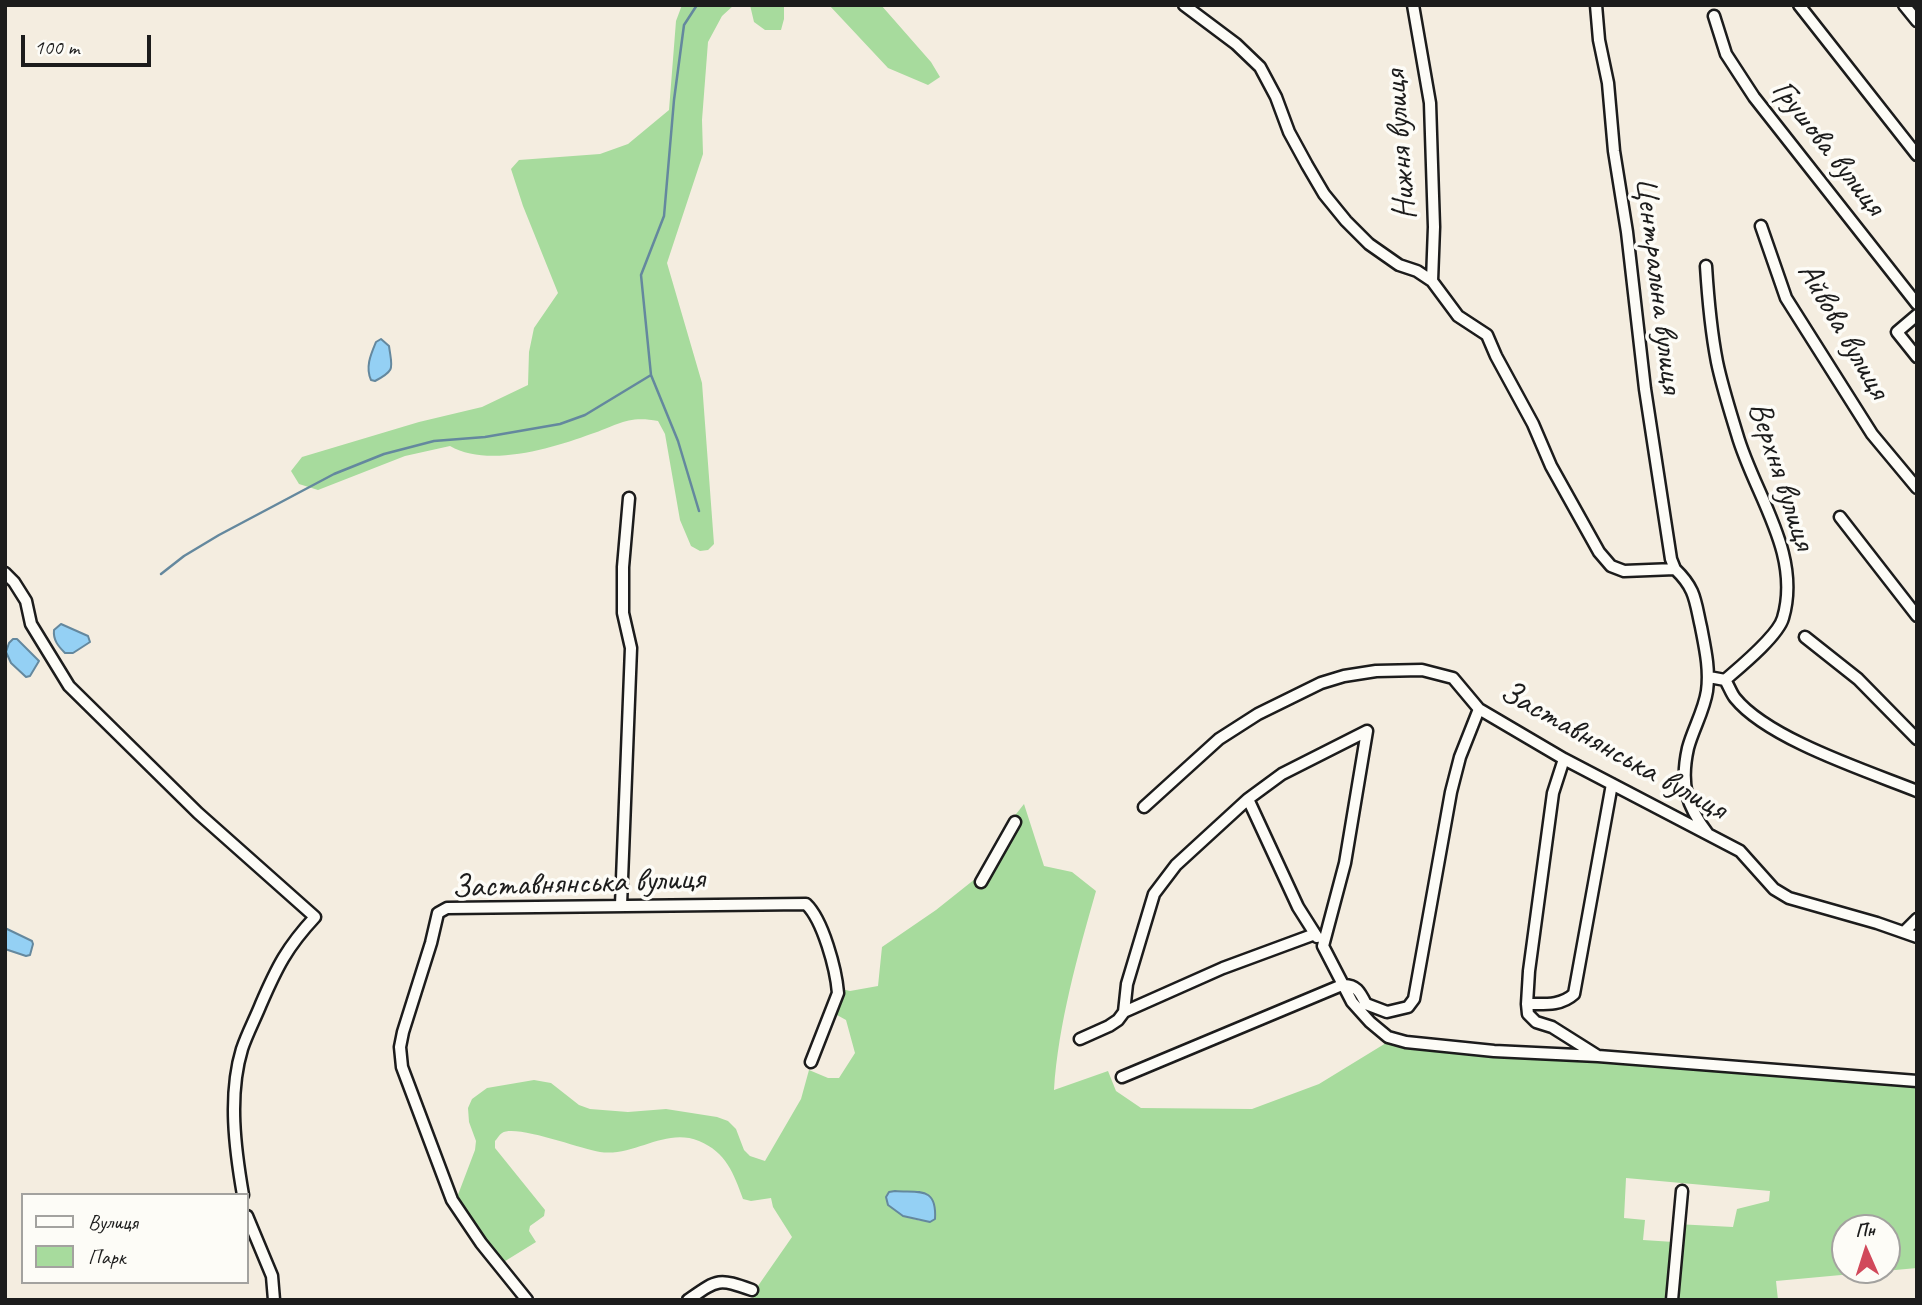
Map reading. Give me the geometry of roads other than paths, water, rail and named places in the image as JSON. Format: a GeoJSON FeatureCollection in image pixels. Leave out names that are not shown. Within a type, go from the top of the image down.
{"type":"FeatureCollection","features":[{"type":"Feature","properties":{"kind":"street"},"geometry":{"type":"LineString","coordinates":[[1184,5],[1236,44],[1260,66],[1295,143],[1324,194],[1346,221],[1369,244],[1399,265],[1417,271],[1432,281],[1458,316],[1486,335],[1533,424],[1551,466],[1599,552],[1611,566],[1623,571],[1675,569],[1688,581],[1696,598],[1709,677],[1700,718],[1688,747],[1685,780],[1687,798],[1693,814],[1708,834]]}},
{"type":"Feature","properties":{"kind":"street","name":"Нижня вулиця"},"geometry":{"type":"LineString","coordinates":[[1413,5],[1430,103],[1434,227],[1432,281]]}},
{"type":"Feature","properties":{"kind":"street","name":"Центральна вулиця"},"geometry":{"type":"LineString","coordinates":[[1596,5],[1647,402],[1671,559],[1675,569]]}},
{"type":"Feature","properties":{"kind":"street"},"geometry":{"type":"LineString","coordinates":[[1798,5],[1917,155]]}},
{"type":"Feature","properties":{"kind":"street"},"geometry":{"type":"LineString","coordinates":[[1904,5],[1917,21]]}},
{"type":"Feature","properties":{"kind":"street","name":"Грушова вулиця"},"geometry":{"type":"LineString","coordinates":[[1714,16],[1726,54],[1754,96],[1917,304]]}},
{"type":"Feature","properties":{"kind":"street","name":"Айвова вулиця"},"geometry":{"type":"LineString","coordinates":[[1761,226],[1786,298],[1872,434],[1917,488]]}},
{"type":"Feature","properties":{"kind":"street","name":"Верхня вулиця"},"geometry":{"type":"LineString","coordinates":[[1706,266],[1717,363],[1737,436],[1779,539],[1785,561],[1787,592],[1783,621],[1754,655],[1725,680]]}},
{"type":"Feature","properties":{"kind":"street"},"geometry":{"type":"LineString","coordinates":[[1917,315],[1897,332],[1917,357]]}},
{"type":"Feature","properties":{"kind":"street"},"geometry":{"type":"LineString","coordinates":[[621,905],[631,648],[623,613],[623,567],[629,498]]}},
{"type":"Feature","properties":{"kind":"street"},"geometry":{"type":"LineString","coordinates":[[1840,517],[1917,617]]}},
{"type":"Feature","properties":{"kind":"street"},"geometry":{"type":"LineString","coordinates":[[5,573],[26,601],[31,624],[69,687],[198,813],[315,917],[296,937],[279,962],[242,1051],[234,1105],[235,1152],[243,1193]]}},
{"type":"Feature","properties":{"kind":"street"},"geometry":{"type":"LineString","coordinates":[[1805,637],[1865,686],[1917,739]]}},
{"type":"Feature","properties":{"kind":"street","name":"Заставнянська вулиця"},"geometry":{"type":"LineString","coordinates":[[1144,807],[1219,739],[1258,714],[1321,683],[1343,676],[1402,669],[1441,674],[1453,678],[1479,709],[1564,759],[1741,851],[1774,889],[1789,898],[1917,937]]}},
{"type":"Feature","properties":{"kind":"street"},"geometry":{"type":"LineString","coordinates":[[1709,677],[1725,680],[1734,697],[1773,728],[1814,750],[1917,791]]}},
{"type":"Feature","properties":{"kind":"street"},"geometry":{"type":"LineString","coordinates":[[1122,1077],[1342,985],[1350,984],[1358,989],[1366,1004],[1387,1012],[1408,1007],[1414,999],[1451,792],[1460,757],[1479,709]]}},
{"type":"Feature","properties":{"kind":"street"},"geometry":{"type":"LineString","coordinates":[[1124,1012],[1127,984],[1154,894],[1176,864],[1248,799],[1282,774],[1367,731],[1345,863],[1323,946]]}},
{"type":"Feature","properties":{"kind":"street"},"geometry":{"type":"LineString","coordinates":[[1564,759],[1553,793],[1528,971],[1528,1014],[1598,1056]]}},
{"type":"Feature","properties":{"kind":"street"},"geometry":{"type":"LineString","coordinates":[[1527,1004],[1567,1001],[1574,994],[1612,784]]}},
{"type":"Feature","properties":{"kind":"street"},"geometry":{"type":"LineString","coordinates":[[1248,799],[1298,907],[1323,946],[1342,985],[1352,1002],[1388,1037],[1406,1042],[1494,1051],[1598,1056],[1917,1081]]}},
{"type":"Feature","properties":{"kind":"street"},"geometry":{"type":"LineString","coordinates":[[981,882],[1015,822]]}},
{"type":"Feature","properties":{"kind":"street","name":"Заставнянська вулиця"},"geometry":{"type":"LineString","coordinates":[[527,1300],[481,1243],[452,1200],[402,1067],[400,1047],[403,1032],[431,943],[435,920],[442,909],[806,904],[813,910],[820,926],[838,993],[811,1062]]}},
{"type":"Feature","properties":{"kind":"street"},"geometry":{"type":"LineString","coordinates":[[1904,932],[1917,919]]}},
{"type":"Feature","properties":{"kind":"street"},"geometry":{"type":"LineString","coordinates":[[1080,1039],[1110,1026],[1124,1012],[1223,968],[1315,934]]}},
{"type":"Feature","properties":{"kind":"street"},"geometry":{"type":"LineString","coordinates":[[1672,1300],[1682,1191]]}},
{"type":"Feature","properties":{"kind":"street"},"geometry":{"type":"LineString","coordinates":[[248,1218],[272,1276],[274,1300]]}},
{"type":"Feature","properties":{"kind":"street"},"geometry":{"type":"LineString","coordinates":[[688,1300],[714,1282],[728,1281],[752,1290]]}},
{"type":"Feature","properties":{"kind":"water"},"geometry":{"type":"Polygon","coordinates":[[[381,339],[389,346],[391,368],[375,381],[371,380],[369,375],[369,365],[376,342],[381,339]]]}},
{"type":"Feature","properties":{"kind":"water"},"geometry":{"type":"Polygon","coordinates":[[[61,624],[88,636],[90,642],[73,653],[65,653],[54,637],[54,630],[61,624]]]}},
{"type":"Feature","properties":{"kind":"water"},"geometry":{"type":"Polygon","coordinates":[[[13,639],[17,639],[39,661],[30,676],[26,677],[11,663],[6,652],[13,639]]]}},
{"type":"Feature","properties":{"kind":"water"},"geometry":{"type":"Polygon","coordinates":[[[5,928],[32,941],[30,955],[5,949],[5,928]]]}},
{"type":"Feature","properties":{"kind":"water"},"geometry":{"type":"Polygon","coordinates":[[[889,1192],[919,1192],[930,1196],[935,1208],[935,1219],[930,1222],[903,1216],[888,1205],[886,1197],[889,1192]]]}},
{"type":"Feature","properties":{"kind":"waterway"},"geometry":{"type":"LineString","coordinates":[[697,5],[684,25],[674,100],[664,216],[641,275],[651,375],[678,441],[699,511]]}},
{"type":"Feature","properties":{"kind":"waterway"},"geometry":{"type":"LineString","coordinates":[[161,574],[184,556],[219,535],[334,474],[384,454],[434,441],[485,437],[560,424],[585,415],[651,375]]}}]}
